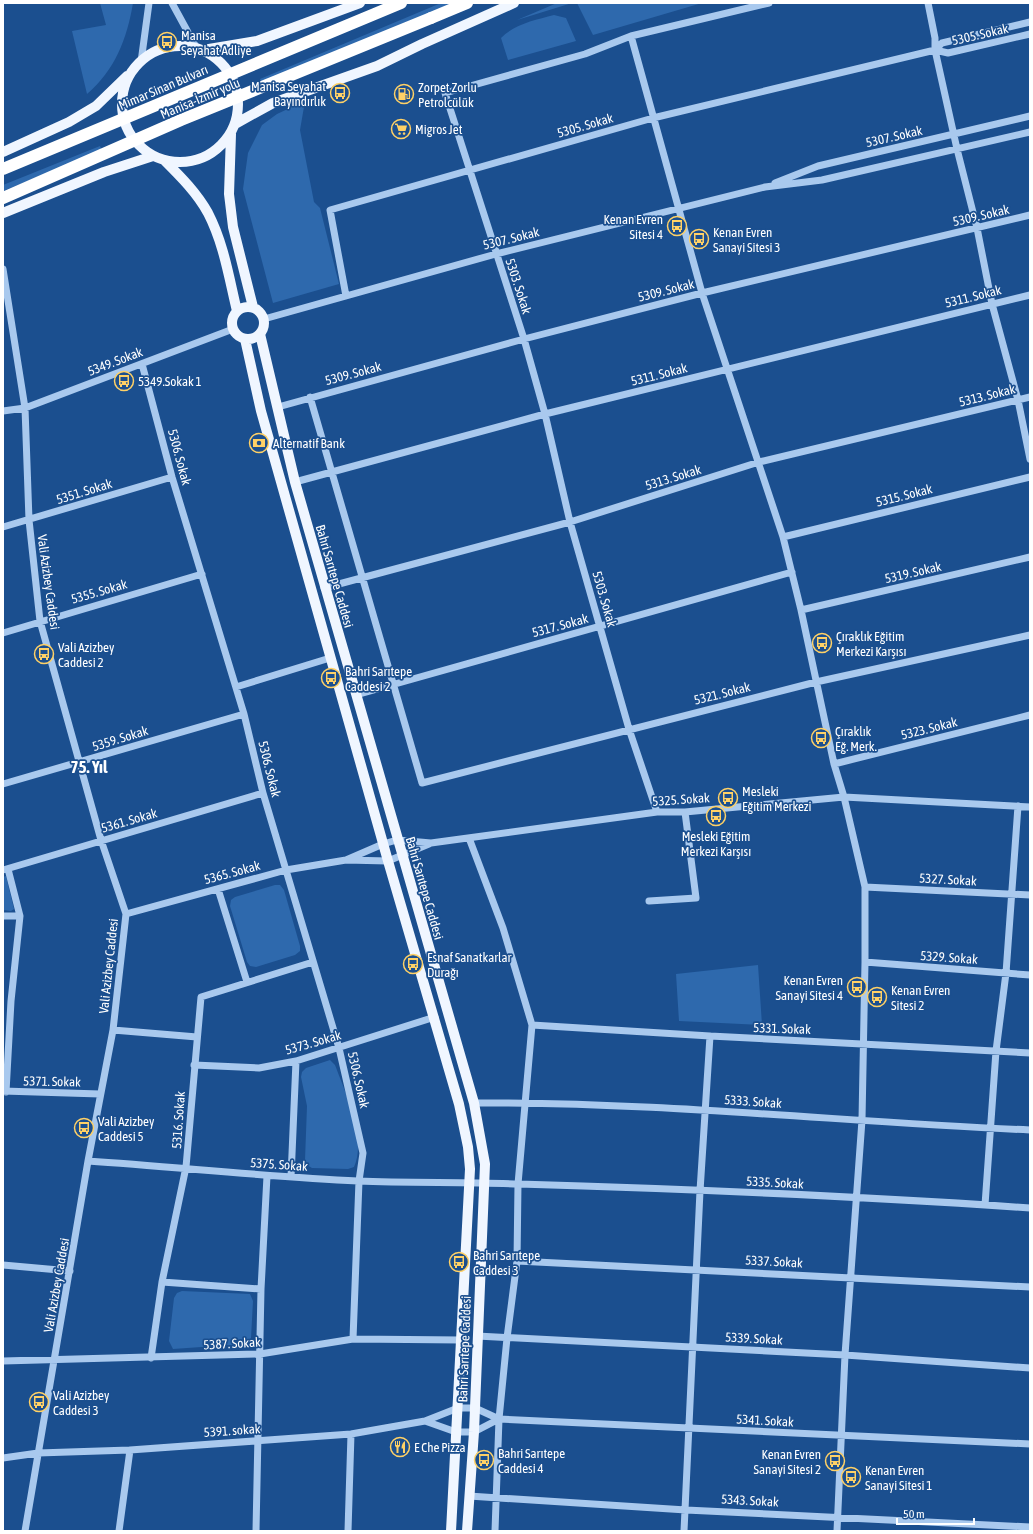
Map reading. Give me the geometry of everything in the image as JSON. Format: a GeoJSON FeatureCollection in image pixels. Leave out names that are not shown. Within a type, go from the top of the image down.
{"type":"FeatureCollection","features":[{"type":"Feature","properties":{"kind":"highway","name":"Mimar Sinan Bulvarı"},"geometry":{"type":"LineString","coordinates":[[3,169],[401,3]]}},
{"type":"Feature","properties":{"kind":"highway","name":"Manisa-İzmir yolu"},"geometry":{"type":"LineString","coordinates":[[3,198],[181,120],[467,3]]}},
{"type":"Feature","properties":{"kind":"main road"},"geometry":{"type":"LineString","coordinates":[[3,152],[69,122],[96,106],[132,72],[140,62],[159,50],[174,46],[199,49],[257,41],[360,3]]}},
{"type":"Feature","properties":{"kind":"main road"},"geometry":{"type":"LineString","coordinates":[[235,124],[273,103],[377,66],[514,3]]}},
{"type":"Feature","properties":{"kind":"main road"},"geometry":{"type":"LineString","coordinates":[[199,49],[219,61],[230,73],[237,88],[239,104],[235,124],[231,134],[229,194],[232,220],[253,307]]}},
{"type":"Feature","properties":{"kind":"main road"},"geometry":{"type":"LineString","coordinates":[[132,72],[124,89],[122,107],[125,125],[134,141],[148,153],[165,161],[177,163],[190,162],[213,153],[231,134]]}},
{"type":"Feature","properties":{"kind":"main road"},"geometry":{"type":"LineString","coordinates":[[3,213],[104,172],[154,156]]}},
{"type":"Feature","properties":{"kind":"main road"},"geometry":{"type":"LineString","coordinates":[[165,161],[196,194],[208,213],[223,252],[237,311],[233,320],[233,329],[245,339],[250,339],[260,334]]}},
{"type":"Feature","properties":{"kind":"main road"},"geometry":{"type":"LineString","coordinates":[[237,311],[247,307],[253,307],[262,314],[264,319]]}},
{"type":"Feature","properties":{"kind":"main road","name":"Bahri Sarıtepe Caddesi"},"geometry":{"type":"LineString","coordinates":[[264,319],[265,324],[260,334],[295,482],[324,588],[474,1103],[484,1159],[474,1432],[466,1531]]}},
{"type":"Feature","properties":{"kind":"main road","name":"Bahri Sarıtepe Caddesi"},"geometry":{"type":"LineString","coordinates":[[245,339],[261,411],[383,844],[435,1017],[459,1104],[468,1147],[469,1183],[451,1531]]}},
{"type":"Feature","properties":{"kind":"street"},"geometry":{"type":"LineString","coordinates":[[140,62],[149,3]]}},
{"type":"Feature","properties":{"kind":"street"},"geometry":{"type":"LineString","coordinates":[[172,3],[199,49]]}},
{"type":"Feature","properties":{"kind":"street","name":"5303. Sokak"},"geometry":{"type":"LineString","coordinates":[[657,812],[629,729],[570,522],[546,414],[524,339],[445,93],[585,54],[631,36],[769,3]]}},
{"type":"Feature","properties":{"kind":"street"},"geometry":{"type":"LineString","coordinates":[[928,3],[935,38],[935,50],[953,134],[977,228],[992,304],[1018,400],[1030,459]]}},
{"type":"Feature","properties":{"kind":"street","name":"5305. Sokak"},"geometry":{"type":"LineString","coordinates":[[935,50],[942,43],[1030,22]]}},
{"type":"Feature","properties":{"kind":"street","name":"5305. Sokak"},"geometry":{"type":"LineString","coordinates":[[346,296],[330,210],[653,118],[935,50],[948,53],[1030,34]]}},
{"type":"Feature","properties":{"kind":"street"},"geometry":{"type":"LineString","coordinates":[[631,36],[677,209],[702,293],[783,537],[801,610],[834,764],[844,797],[865,887],[862,1120],[844,1355],[842,1436],[837,1531]]}},
{"type":"Feature","properties":{"kind":"street","name":"5307. Sokak"},"geometry":{"type":"LineString","coordinates":[[765,187],[818,166],[1030,116]]}},
{"type":"Feature","properties":{"kind":"street","name":"5307. Sokak"},"geometry":{"type":"LineString","coordinates":[[264,319],[496,254],[765,187],[822,180],[1030,132]]}},
{"type":"Feature","properties":{"kind":"street","name":"5309. Sokak"},"geometry":{"type":"LineString","coordinates":[[278,407],[524,339],[702,293],[1030,215]]}},
{"type":"Feature","properties":{"kind":"street","name":"Vali Azizbey Caddesi"},"geometry":{"type":"LineString","coordinates":[[3,270],[25,408],[29,520],[40,621],[101,840],[126,914],[113,1030],[88,1161],[25,1531]]}},
{"type":"Feature","properties":{"kind":"street","name":"5311. Sokak"},"geometry":{"type":"LineString","coordinates":[[295,482],[332,474],[546,414],[1030,295]]}},
{"type":"Feature","properties":{"kind":"street","name":"5349. Sokak"},"geometry":{"type":"LineString","coordinates":[[3,411],[25,408],[233,329]]}},
{"type":"Feature","properties":{"kind":"street","name":"5306. Sokak"},"geometry":{"type":"LineString","coordinates":[[142,364],[172,477],[244,714],[263,793],[339,1048],[363,1153],[359,1181],[353,1339]]}},
{"type":"Feature","properties":{"kind":"street"},"geometry":{"type":"LineString","coordinates":[[310,397],[393,684]]}},
{"type":"Feature","properties":{"kind":"street","name":"5313. Sokak"},"geometry":{"type":"LineString","coordinates":[[324,588],[363,579],[570,522],[759,462],[1030,397]]}},
{"type":"Feature","properties":{"kind":"street","name":"5351. Sokak"},"geometry":{"type":"LineString","coordinates":[[3,527],[172,477]]}},
{"type":"Feature","properties":{"kind":"street","name":"5315. Sokak"},"geometry":{"type":"LineString","coordinates":[[783,537],[1030,477]]}},
{"type":"Feature","properties":{"kind":"street","name":"5319. Sokak"},"geometry":{"type":"LineString","coordinates":[[801,610],[1030,557]]}},
{"type":"Feature","properties":{"kind":"street","name":"5317. Sokak"},"geometry":{"type":"LineString","coordinates":[[356,695],[792,572]]}},
{"type":"Feature","properties":{"kind":"street","name":"5355. Sokak"},"geometry":{"type":"LineString","coordinates":[[3,633],[202,574]]}},
{"type":"Feature","properties":{"kind":"street","name":"5321. Sokak"},"geometry":{"type":"LineString","coordinates":[[393,684],[422,783],[816,682],[1030,635]]}},
{"type":"Feature","properties":{"kind":"street"},"geometry":{"type":"LineString","coordinates":[[236,687],[330,658]]}},
{"type":"Feature","properties":{"kind":"street","name":"5359. Sokak"},"geometry":{"type":"LineString","coordinates":[[3,784],[244,714]]}},
{"type":"Feature","properties":{"kind":"street","name":"5323. Sokak"},"geometry":{"type":"LineString","coordinates":[[834,764],[1030,715]]}},
{"type":"Feature","properties":{"kind":"street","name":"5361. Sokak"},"geometry":{"type":"LineString","coordinates":[[5,869],[263,793]]}},
{"type":"Feature","properties":{"kind":"street","name":"5325. Sokak"},"geometry":{"type":"LineString","coordinates":[[431,843],[657,812],[685,812],[844,797],[1030,807]]}},
{"type":"Feature","properties":{"kind":"street"},"geometry":{"type":"LineString","coordinates":[[985,1205],[996,1051],[1006,973],[1018,806]]}},
{"type":"Feature","properties":{"kind":"street"},"geometry":{"type":"LineString","coordinates":[[649,902],[696,898],[685,812]]}},
{"type":"Feature","properties":{"kind":"street"},"geometry":{"type":"LineString","coordinates":[[468,838],[503,928],[532,1025],[518,1184],[517,1261],[507,1338],[499,1419],[495,1531]]}},
{"type":"Feature","properties":{"kind":"street"},"geometry":{"type":"LineString","coordinates":[[346,860],[383,844],[398,840],[431,843]]}},
{"type":"Feature","properties":{"kind":"street"},"geometry":{"type":"LineString","coordinates":[[346,860],[388,861],[431,843]]}},
{"type":"Feature","properties":{"kind":"street","name":"5365. Sokak"},"geometry":{"type":"LineString","coordinates":[[126,914],[286,870],[346,860]]}},
{"type":"Feature","properties":{"kind":"street"},"geometry":{"type":"LineString","coordinates":[[4,1092],[7,1001],[20,916],[5,869]]}},
{"type":"Feature","properties":{"kind":"street","name":"5327. Sokak"},"geometry":{"type":"LineString","coordinates":[[865,887],[1030,895]]}},
{"type":"Feature","properties":{"kind":"street"},"geometry":{"type":"LineString","coordinates":[[218,889],[247,982]]}},
{"type":"Feature","properties":{"kind":"street"},"geometry":{"type":"LineString","coordinates":[[3,916],[20,916]]}},
{"type":"Feature","properties":{"kind":"street","name":"5316. Sokak"},"geometry":{"type":"LineString","coordinates":[[151,1358],[162,1282],[186,1167],[201,997],[313,962]]}},
{"type":"Feature","properties":{"kind":"street","name":"5329. Sokak"},"geometry":{"type":"LineString","coordinates":[[865,962],[1030,974]]}},
{"type":"Feature","properties":{"kind":"street","name":"5373. Sokak"},"geometry":{"type":"LineString","coordinates":[[194,1065],[258,1068],[296,1061],[435,1017]]}},
{"type":"Feature","properties":{"kind":"street","name":"5331. Sokak"},"geometry":{"type":"LineString","coordinates":[[532,1025],[1030,1053]]}},
{"type":"Feature","properties":{"kind":"street"},"geometry":{"type":"LineString","coordinates":[[113,1030],[197,1037]]}},
{"type":"Feature","properties":{"kind":"street"},"geometry":{"type":"LineString","coordinates":[[684,1531],[700,1191],[710,1036]]}},
{"type":"Feature","properties":{"kind":"street"},"geometry":{"type":"LineString","coordinates":[[291,1177],[296,1061]]}},
{"type":"Feature","properties":{"kind":"street","name":"5371. Sokak"},"geometry":{"type":"LineString","coordinates":[[4,1092],[100,1094]]}},
{"type":"Feature","properties":{"kind":"street","name":"5333. Sokak"},"geometry":{"type":"LineString","coordinates":[[474,1103],[524,1103],[706,1110],[1030,1130]]}},
{"type":"Feature","properties":{"kind":"street","name":"5375. Sokak"},"geometry":{"type":"LineString","coordinates":[[88,1161],[186,1167],[267,1176],[359,1181],[484,1183]]}},
{"type":"Feature","properties":{"kind":"street"},"geometry":{"type":"LineString","coordinates":[[256,1531],[261,1290],[267,1176]]}},
{"type":"Feature","properties":{"kind":"street","name":"5335. Sokak"},"geometry":{"type":"LineString","coordinates":[[484,1183],[855,1198],[1030,1208]]}},
{"type":"Feature","properties":{"kind":"street","name":"5337. Sokak"},"geometry":{"type":"LineString","coordinates":[[517,1261],[1030,1287]]}},
{"type":"Feature","properties":{"kind":"street"},"geometry":{"type":"LineString","coordinates":[[3,1266],[70,1271]]}},
{"type":"Feature","properties":{"kind":"street"},"geometry":{"type":"LineString","coordinates":[[162,1282],[261,1290]]}},
{"type":"Feature","properties":{"kind":"street","name":"5339. Sokak"},"geometry":{"type":"LineString","coordinates":[[477,1336],[844,1355],[1030,1368]]}},
{"type":"Feature","properties":{"kind":"street","name":"5387. Sokak"},"geometry":{"type":"LineString","coordinates":[[3,1361],[260,1354],[353,1339],[461,1340]]}},
{"type":"Feature","properties":{"kind":"street"},"geometry":{"type":"LineString","coordinates":[[458,1408],[475,1408],[499,1419]]}},
{"type":"Feature","properties":{"kind":"street","name":"5391. sokak"},"geometry":{"type":"LineString","coordinates":[[3,1458],[38,1453],[130,1450],[351,1434],[425,1421],[458,1408]]}},
{"type":"Feature","properties":{"kind":"street"},"geometry":{"type":"LineString","coordinates":[[425,1421],[456,1432],[474,1432],[499,1419]]}},
{"type":"Feature","properties":{"kind":"street","name":"5341. Sokak"},"geometry":{"type":"LineString","coordinates":[[499,1419],[1030,1444]]}},
{"type":"Feature","properties":{"kind":"street"},"geometry":{"type":"LineString","coordinates":[[348,1531],[351,1434]]}},
{"type":"Feature","properties":{"kind":"street"},"geometry":{"type":"LineString","coordinates":[[119,1531],[130,1450]]}},
{"type":"Feature","properties":{"kind":"street","name":"5343. Sokak"},"geometry":{"type":"LineString","coordinates":[[469,1496],[686,1510],[838,1516],[1030,1527]]}},
{"type":"Feature","properties":{"kind":"shaded area"},"geometry":{"type":"Polygon","coordinates":[[[100,3],[133,3],[127,29],[118,53],[105,75],[87,94],[72,31],[106,25],[100,3]]]}},
{"type":"Feature","properties":{"kind":"shaded area"},"geometry":{"type":"Polygon","coordinates":[[[441,3],[461,3],[262,85],[260,79],[441,3]]]}},
{"type":"Feature","properties":{"kind":"shaded area"},"geometry":{"type":"Polygon","coordinates":[[[557,3],[572,3],[517,20],[557,3]]]}},
{"type":"Feature","properties":{"kind":"shaded area"},"geometry":{"type":"Polygon","coordinates":[[[577,3],[702,3],[593,35],[577,3]]]}},
{"type":"Feature","properties":{"kind":"shaded area"},"geometry":{"type":"Polygon","coordinates":[[[554,15],[566,18],[576,41],[508,60],[501,38],[519,26],[554,15]]]}},
{"type":"Feature","properties":{"kind":"shaded area"},"geometry":{"type":"Polygon","coordinates":[[[305,101],[300,130],[314,202],[320,208],[339,284],[273,303],[243,189],[248,153],[262,125],[277,114],[305,101]]]}},
{"type":"Feature","properties":{"kind":"shaded area"},"geometry":{"type":"Polygon","coordinates":[[[100,146],[102,151],[3,191],[3,185],[100,146]]]}},
{"type":"Feature","properties":{"kind":"shaded area"},"geometry":{"type":"Polygon","coordinates":[[[6,876],[14,909],[11,911],[3,910],[3,877],[6,876]]]}},
{"type":"Feature","properties":{"kind":"shaded area"},"geometry":{"type":"Polygon","coordinates":[[[275,885],[280,885],[284,890],[300,946],[300,951],[295,955],[256,967],[250,966],[247,962],[230,906],[231,900],[235,897],[275,885]]]}},
{"type":"Feature","properties":{"kind":"shaded area"},"geometry":{"type":"Polygon","coordinates":[[[758,965],[762,1025],[679,1021],[676,974],[758,965]]]}},
{"type":"Feature","properties":{"kind":"shaded area"},"geometry":{"type":"Polygon","coordinates":[[[330,1060],[335,1065],[344,1088],[356,1130],[358,1143],[357,1156],[354,1167],[348,1169],[312,1168],[307,1165],[305,1160],[307,1106],[301,1077],[302,1072],[306,1068],[330,1060]]]}},
{"type":"Feature","properties":{"kind":"shaded area"},"geometry":{"type":"Polygon","coordinates":[[[182,1291],[250,1294],[253,1301],[251,1338],[249,1342],[244,1344],[173,1349],[169,1341],[174,1298],[177,1293],[182,1291]]]}},
{"type":"Feature","properties":{"kind":"place","name":"Manisa Seyahat Adliye"},"geometry":{"type":"Point","coordinates":[167,42]}},
{"type":"Feature","properties":{"kind":"place","name":"Manisa Seyahat Bayındırlık"},"geometry":{"type":"Point","coordinates":[340,93]}},
{"type":"Feature","properties":{"kind":"place","name":"Zorpet Zorlu Petrolcülük"},"geometry":{"type":"Point","coordinates":[404,94]}},
{"type":"Feature","properties":{"kind":"place","name":"Migros Jet"},"geometry":{"type":"Point","coordinates":[401,129]}},
{"type":"Feature","properties":{"kind":"place","name":"Kenan Evren Sitesi 4"},"geometry":{"type":"Point","coordinates":[677,226]}},
{"type":"Feature","properties":{"kind":"place","name":"Kenan Evren Sanayi Sitesi 3"},"geometry":{"type":"Point","coordinates":[699,239]}},
{"type":"Feature","properties":{"kind":"place","name":"5349.Sokak 1"},"geometry":{"type":"Point","coordinates":[124,381]}},
{"type":"Feature","properties":{"kind":"place","name":"Alternatif Bank"},"geometry":{"type":"Point","coordinates":[259,443]}},
{"type":"Feature","properties":{"kind":"place","name":"Çıraklık Eğitim Merkezi Karşısı"},"geometry":{"type":"Point","coordinates":[822,643]}},
{"type":"Feature","properties":{"kind":"place","name":"Vali Azizbey Caddesi 2"},"geometry":{"type":"Point","coordinates":[44,654]}},
{"type":"Feature","properties":{"kind":"place","name":"Bahri Sarıtepe Caddesi 2"},"geometry":{"type":"Point","coordinates":[331,678]}},
{"type":"Feature","properties":{"kind":"place","name":"Çıraklık Eğ. Merk."},"geometry":{"type":"Point","coordinates":[821,738]}},
{"type":"Feature","properties":{"kind":"place","name":"Mesleki Eğitim Merkezi"},"geometry":{"type":"Point","coordinates":[728,798]}},
{"type":"Feature","properties":{"kind":"place","name":"Mesleki Eğitim Merkezi Karşısı"},"geometry":{"type":"Point","coordinates":[716,816]}},
{"type":"Feature","properties":{"kind":"place","name":"Esnaf Sanatkarlar Durağı"},"geometry":{"type":"Point","coordinates":[413,964]}},
{"type":"Feature","properties":{"kind":"place","name":"Kenan Evren Sanayi Sitesi 4"},"geometry":{"type":"Point","coordinates":[857,987]}},
{"type":"Feature","properties":{"kind":"place","name":"Kenan Evren Sitesi 2"},"geometry":{"type":"Point","coordinates":[877,997]}},
{"type":"Feature","properties":{"kind":"place","name":"Vali Azizbey Caddesi 5"},"geometry":{"type":"Point","coordinates":[84,1128]}},
{"type":"Feature","properties":{"kind":"place","name":"Bahri Sarıtepe Caddesi 3"},"geometry":{"type":"Point","coordinates":[459,1262]}},
{"type":"Feature","properties":{"kind":"place","name":"Vali Azizbey Caddesi 3"},"geometry":{"type":"Point","coordinates":[39,1402]}},
{"type":"Feature","properties":{"kind":"place","name":"E Che Pizza"},"geometry":{"type":"Point","coordinates":[400,1447]}},
{"type":"Feature","properties":{"kind":"place","name":"Bahri Sarıtepe Caddesi 4"},"geometry":{"type":"Point","coordinates":[484,1460]}},
{"type":"Feature","properties":{"kind":"place","name":"Kenan Evren Sanayi Sitesi 2"},"geometry":{"type":"Point","coordinates":[835,1461]}},
{"type":"Feature","properties":{"kind":"place","name":"Kenan Evren Sanayi Sitesi 1"},"geometry":{"type":"Point","coordinates":[851,1477]}},
{"type":"Feature","properties":{"kind":"district","name":"75. Yıl"},"geometry":{"type":"Point","coordinates":[89,767]}}]}
